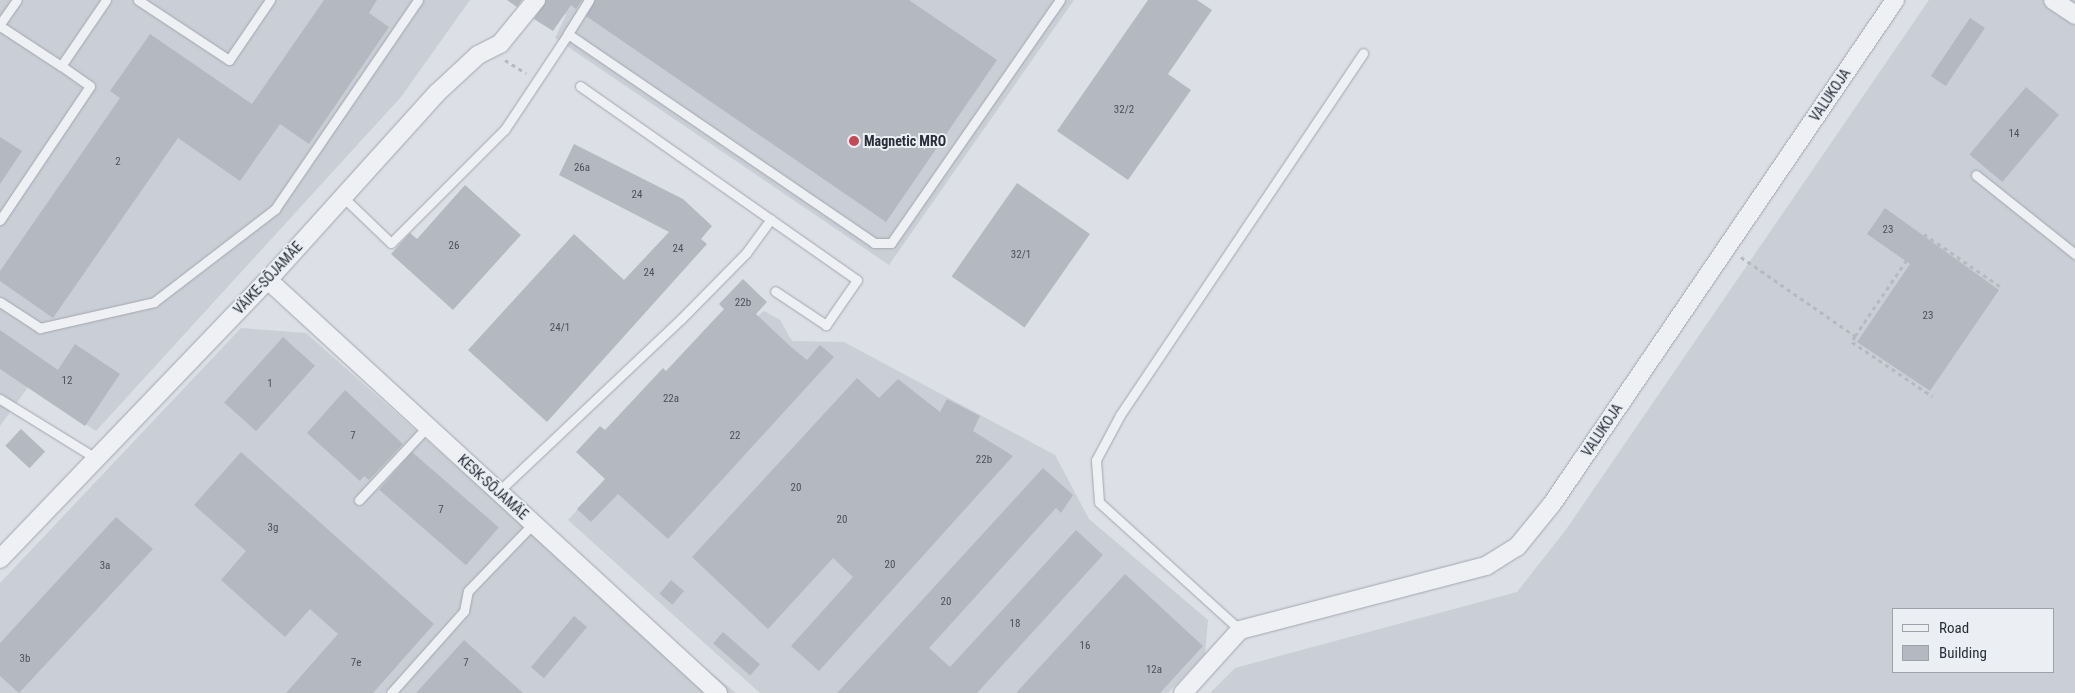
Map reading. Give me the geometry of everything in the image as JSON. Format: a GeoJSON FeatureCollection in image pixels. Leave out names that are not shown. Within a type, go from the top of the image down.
{"type":"FeatureCollection","features":[{"type":"Feature","properties":{"kind":"street","name":"VÄIKE-SÕJAMÄE"},"geometry":{"type":"LineString","coordinates":[[0,559],[268,280],[437,93],[478,55],[500,44],[536,0]]}},
{"type":"Feature","properties":{"kind":"street","name":"VALUKOJA"},"geometry":{"type":"LineString","coordinates":[[1240,630],[1486,566],[1517,547],[1552,504],[1895,0]]}},
{"type":"Feature","properties":{"kind":"street"},"geometry":{"type":"LineString","coordinates":[[2053,0],[2075,15]]}},
{"type":"Feature","properties":{"kind":"street","name":"KESK-SÕJAMÄE"},"geometry":{"type":"LineString","coordinates":[[268,280],[718,693]]}},
{"type":"Feature","properties":{"kind":"street"},"geometry":{"type":"LineString","coordinates":[[1183,693],[1240,630]]}},
{"type":"Feature","properties":{"kind":"lane"},"geometry":{"type":"LineString","coordinates":[[0,220],[90,86],[0,25],[17,0]]}},
{"type":"Feature","properties":{"kind":"lane"},"geometry":{"type":"LineString","coordinates":[[61,66],[106,0]]}},
{"type":"Feature","properties":{"kind":"lane"},"geometry":{"type":"LineString","coordinates":[[138,0],[229,60],[270,0]]}},
{"type":"Feature","properties":{"kind":"lane"},"geometry":{"type":"LineString","coordinates":[[0,302],[40,328],[154,302],[275,209],[418,0]]}},
{"type":"Feature","properties":{"kind":"lane"},"geometry":{"type":"LineString","coordinates":[[343,198],[391,243],[505,129],[589,0]]}},
{"type":"Feature","properties":{"kind":"lane"},"geometry":{"type":"LineString","coordinates":[[568,34],[874,243],[891,243],[1060,0]]}},
{"type":"Feature","properties":{"kind":"lane"},"geometry":{"type":"LineString","coordinates":[[1240,630],[1100,502],[1096,460],[1120,415],[1363,53]]}},
{"type":"Feature","properties":{"kind":"lane"},"geometry":{"type":"LineString","coordinates":[[580,86],[857,280],[826,325],[775,291]]}},
{"type":"Feature","properties":{"kind":"lane"},"geometry":{"type":"LineString","coordinates":[[1976,175],[2075,254]]}},
{"type":"Feature","properties":{"kind":"lane"},"geometry":{"type":"LineString","coordinates":[[498,492],[681,319],[746,252],[771,219]]}},
{"type":"Feature","properties":{"kind":"lane"},"geometry":{"type":"LineString","coordinates":[[0,398],[96,459]]}},
{"type":"Feature","properties":{"kind":"lane"},"geometry":{"type":"LineString","coordinates":[[359,500],[427,427]]}},
{"type":"Feature","properties":{"kind":"lane"},"geometry":{"type":"LineString","coordinates":[[391,693],[464,611],[468,591],[533,524]]}},
{"type":"Feature","properties":{"kind":"path"},"geometry":{"type":"LineString","coordinates":[[1924,234],[2001,287]]}},
{"type":"Feature","properties":{"kind":"path"},"geometry":{"type":"LineString","coordinates":[[1736,254],[1855,336]]}},
{"type":"Feature","properties":{"kind":"path"},"geometry":{"type":"LineString","coordinates":[[1910,255],[1852,342],[1932,396]]}},
{"type":"Feature","properties":{"kind":"shaded area"},"geometry":{"type":"Polygon","coordinates":[[[0,0],[470,0],[401,97],[96,431],[28,387],[0,426],[0,0]]]}},
{"type":"Feature","properties":{"kind":"shaded area","name":"Magnetic MRO"},"geometry":{"type":"Polygon","coordinates":[[[544,0],[1074,0],[889,265],[555,38],[566,15],[544,0]]]}},
{"type":"Feature","properties":{"kind":"shaded area"},"geometry":{"type":"Polygon","coordinates":[[[1929,0],[2075,0],[2075,693],[1210,693],[1235,668],[1517,592],[1565,531],[1929,0]]]}},
{"type":"Feature","properties":{"kind":"shaded area"},"geometry":{"type":"Polygon","coordinates":[[[764,311],[780,320],[792,341],[844,342],[1055,455],[1089,519],[1208,620],[1205,654],[1168,693],[760,693],[568,520],[744,327],[764,311]]]}},
{"type":"Feature","properties":{"kind":"shaded area"},"geometry":{"type":"Polygon","coordinates":[[[241,328],[306,333],[501,506],[736,693],[0,693],[0,583],[241,328]]]}},
{"type":"Feature","properties":{"kind":"building"},"geometry":{"type":"Polygon","coordinates":[[[324,0],[377,0],[369,13],[389,27],[309,144],[280,124],[240,181],[178,138],[53,318],[0,281],[0,271],[120,98],[110,91],[150,34],[252,104],[324,0]]]}},
{"type":"Feature","properties":{"kind":"building"},"geometry":{"type":"Polygon","coordinates":[[[507,0],[522,0],[517,7],[507,0]]]}},
{"type":"Feature","properties":{"kind":"building"},"geometry":{"type":"Polygon","coordinates":[[[546,0],[582,0],[576,9],[571,5],[553,31],[534,19],[546,0]]]}},
{"type":"Feature","properties":{"kind":"building","name":"Magnetic MRO"},"geometry":{"type":"Polygon","coordinates":[[[595,0],[909,0],[997,60],[886,222],[586,16],[595,0]]]}},
{"type":"Feature","properties":{"kind":"building"},"geometry":{"type":"Polygon","coordinates":[[[1148,0],[1197,0],[1212,10],[1168,74],[1191,90],[1128,180],[1057,131],[1148,0]]]}},
{"type":"Feature","properties":{"kind":"building"},"geometry":{"type":"Polygon","coordinates":[[[1970,18],[1985,28],[1946,86],[1931,76],[1970,18]]]}},
{"type":"Feature","properties":{"kind":"building"},"geometry":{"type":"Polygon","coordinates":[[[2026,87],[2059,115],[2002,182],[1969,154],[2026,87]]]}},
{"type":"Feature","properties":{"kind":"building"},"geometry":{"type":"Polygon","coordinates":[[[0,137],[22,151],[0,184],[0,137]]]}},
{"type":"Feature","properties":{"kind":"building"},"geometry":{"type":"Polygon","coordinates":[[[574,144],[683,199],[712,226],[701,239],[707,244],[547,422],[468,350],[574,234],[624,280],[669,232],[559,175],[574,144]]]}},
{"type":"Feature","properties":{"kind":"building"},"geometry":{"type":"Polygon","coordinates":[[[1017,183],[1090,234],[1025,327],[952,276],[1017,183]]]}},
{"type":"Feature","properties":{"kind":"building"},"geometry":{"type":"Polygon","coordinates":[[[465,185],[521,235],[453,310],[391,254],[410,233],[417,239],[465,185]]]}},
{"type":"Feature","properties":{"kind":"building"},"geometry":{"type":"Polygon","coordinates":[[[1885,208],[1999,290],[1930,391],[1857,342],[1910,264],[1867,234],[1885,208]]]}},
{"type":"Feature","properties":{"kind":"building"},"geometry":{"type":"Polygon","coordinates":[[[743,279],[767,302],[756,314],[790,346],[807,360],[820,345],[834,357],[668,539],[618,494],[591,522],[577,509],[605,479],[576,452],[600,426],[605,430],[663,368],[666,371],[724,309],[719,304],[743,279]]]}},
{"type":"Feature","properties":{"kind":"building"},"geometry":{"type":"Polygon","coordinates":[[[0,330],[58,370],[75,344],[120,374],[85,426],[0,369],[0,330]]]}},
{"type":"Feature","properties":{"kind":"building"},"geometry":{"type":"Polygon","coordinates":[[[283,337],[315,366],[256,431],[224,402],[283,337]]]}},
{"type":"Feature","properties":{"kind":"building"},"geometry":{"type":"Polygon","coordinates":[[[857,378],[879,398],[898,379],[940,412],[947,399],[980,416],[973,431],[1013,456],[819,671],[791,646],[853,577],[833,558],[768,629],[692,557],[857,378]]]}},
{"type":"Feature","properties":{"kind":"building"},"geometry":{"type":"Polygon","coordinates":[[[345,390],[403,444],[369,480],[364,476],[360,481],[307,433],[345,390]]]}},
{"type":"Feature","properties":{"kind":"building"},"geometry":{"type":"Polygon","coordinates":[[[21,429],[45,452],[29,468],[5,446],[21,429]]]}},
{"type":"Feature","properties":{"kind":"building"},"geometry":{"type":"Polygon","coordinates":[[[241,452],[434,624],[373,693],[286,693],[338,634],[310,609],[285,637],[221,580],[246,551],[194,505],[241,452]]]}},
{"type":"Feature","properties":{"kind":"building"},"geometry":{"type":"Polygon","coordinates":[[[412,452],[499,527],[466,565],[379,490],[412,452]]]}},
{"type":"Feature","properties":{"kind":"building"},"geometry":{"type":"Polygon","coordinates":[[[1043,468],[1073,495],[1061,513],[1056,508],[929,648],[950,667],[1076,530],[1103,555],[977,693],[837,693],[1043,468]]]}},
{"type":"Feature","properties":{"kind":"building"},"geometry":{"type":"Polygon","coordinates":[[[116,517],[153,549],[19,693],[0,676],[0,643],[116,517]]]}},
{"type":"Feature","properties":{"kind":"building"},"geometry":{"type":"Polygon","coordinates":[[[1125,574],[1203,646],[1160,693],[1016,693],[1125,574]]]}},
{"type":"Feature","properties":{"kind":"building"},"geometry":{"type":"Polygon","coordinates":[[[671,580],[684,591],[672,605],[659,594],[671,580]]]}},
{"type":"Feature","properties":{"kind":"building"},"geometry":{"type":"Polygon","coordinates":[[[574,616],[587,627],[544,678],[531,667],[574,616]]]}},
{"type":"Feature","properties":{"kind":"building"},"geometry":{"type":"Polygon","coordinates":[[[723,632],[760,664],[750,675],[713,643],[723,632]]]}},
{"type":"Feature","properties":{"kind":"building"},"geometry":{"type":"Polygon","coordinates":[[[464,640],[523,693],[416,693],[464,640]]]}},
{"type":"Feature","properties":{"kind":"place","name":"Magnetic MRO"},"geometry":{"type":"Point","coordinates":[854,141]}}]}
